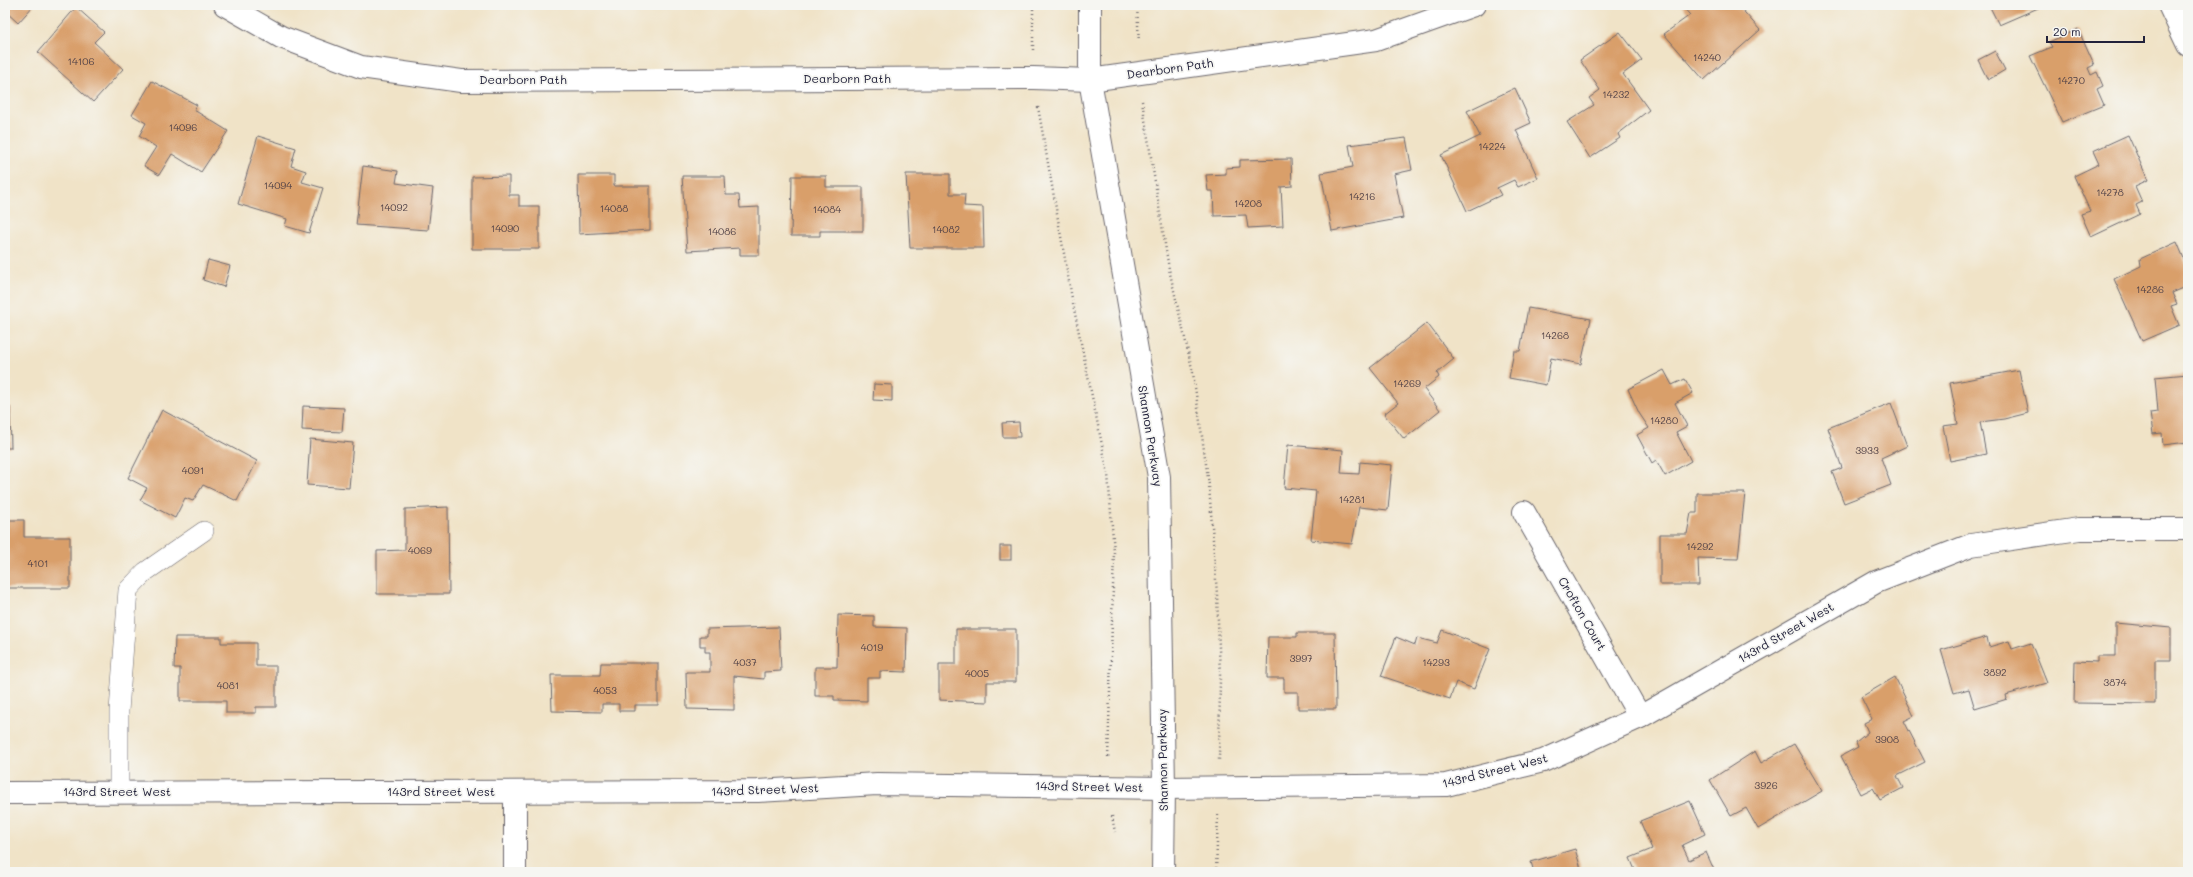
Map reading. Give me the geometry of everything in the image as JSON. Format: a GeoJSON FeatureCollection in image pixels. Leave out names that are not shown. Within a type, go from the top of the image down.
{"type":"FeatureCollection","features":[{"type":"Feature","properties":{"kind":"street","name":"Dearborn Path"},"geometry":{"type":"LineString","coordinates":[[225,5],[281,38],[361,67],[461,81],[1033,78],[1090,80],[1376,40],[1474,5]]}},
{"type":"Feature","properties":{"kind":"street","name":"Shannon Parkway"},"geometry":{"type":"LineString","coordinates":[[1090,5],[1090,80],[1159,477],[1164,788],[1163,872]]}},
{"type":"Feature","properties":{"kind":"street"},"geometry":{"type":"LineString","coordinates":[[2170,5],[2188,45]]}},
{"type":"Feature","properties":{"kind":"street","name":"Crofton Court"},"geometry":{"type":"LineString","coordinates":[[1524,512],[1640,717]]}},
{"type":"Feature","properties":{"kind":"street","name":"143rd Street West"},"geometry":{"type":"LineString","coordinates":[[5,793],[758,791],[877,784],[1107,788],[1446,785],[1543,760],[1640,717],[1876,582],[1971,545],[2079,528],[2188,529]]}},
{"type":"Feature","properties":{"kind":"street"},"geometry":{"type":"LineString","coordinates":[[514,872],[516,792]]}},
{"type":"Feature","properties":{"kind":"lane"},"geometry":{"type":"LineString","coordinates":[[119,792],[119,711],[128,590],[145,572],[204,531]]}},
{"type":"Feature","properties":{"kind":"path"},"geometry":{"type":"LineString","coordinates":[[1033,5],[1033,78],[1073,304],[1108,474],[1114,552],[1107,788],[1115,832]]}},
{"type":"Feature","properties":{"kind":"path"},"geometry":{"type":"LineString","coordinates":[[1138,5],[1142,112],[1169,269],[1193,373],[1209,485],[1217,594],[1220,674],[1216,872]]}},
{"type":"Feature","properties":{"kind":"building"},"geometry":{"type":"Polygon","coordinates":[[[5,5],[34,5],[18,23],[5,11],[5,5]]]}},
{"type":"Feature","properties":{"kind":"building"},"geometry":{"type":"Polygon","coordinates":[[[1681,5],[1738,5],[1760,30],[1704,80],[1664,34],[1690,15],[1681,5]]]}},
{"type":"Feature","properties":{"kind":"building"},"geometry":{"type":"Polygon","coordinates":[[[1989,5],[2045,5],[1999,25],[1989,5]]]}},
{"type":"Feature","properties":{"kind":"building"},"geometry":{"type":"Polygon","coordinates":[[[76,7],[104,32],[94,42],[123,69],[93,102],[38,52],[76,7]]]}},
{"type":"Feature","properties":{"kind":"building"},"geometry":{"type":"Polygon","coordinates":[[[2078,29],[2094,65],[2088,68],[2091,75],[2097,72],[2103,86],[2097,89],[2104,105],[2062,122],[2030,56],[2052,47],[2049,42],[2078,29]]]}},
{"type":"Feature","properties":{"kind":"building"},"geometry":{"type":"Polygon","coordinates":[[[1620,32],[1642,60],[1623,74],[1649,110],[1618,134],[1620,138],[1590,158],[1567,122],[1594,105],[1589,98],[1600,90],[1580,60],[1620,32]]]}},
{"type":"Feature","properties":{"kind":"building"},"geometry":{"type":"Polygon","coordinates":[[[1995,51],[2005,70],[1988,80],[1978,60],[1995,51]]]}},
{"type":"Feature","properties":{"kind":"building"},"geometry":{"type":"Polygon","coordinates":[[[152,81],[197,105],[194,110],[228,131],[201,172],[172,154],[159,175],[144,166],[156,147],[139,136],[146,123],[132,115],[152,81]]]}},
{"type":"Feature","properties":{"kind":"building"},"geometry":{"type":"Polygon","coordinates":[[[1515,88],[1531,123],[1516,130],[1538,178],[1518,187],[1514,180],[1497,188],[1501,195],[1467,211],[1441,155],[1480,136],[1467,111],[1515,88]]]}},
{"type":"Feature","properties":{"kind":"building"},"geometry":{"type":"Polygon","coordinates":[[[2128,135],[2148,180],[2135,186],[2142,202],[2136,205],[2140,214],[2091,237],[2081,214],[2090,211],[2074,176],[2099,164],[2093,151],[2128,135]]]}},
{"type":"Feature","properties":{"kind":"building"},"geometry":{"type":"Polygon","coordinates":[[[258,136],[296,148],[291,166],[306,171],[302,182],[323,188],[309,233],[285,226],[287,219],[238,204],[258,136]]]}},
{"type":"Feature","properties":{"kind":"building"},"geometry":{"type":"Polygon","coordinates":[[[1406,138],[1412,170],[1394,174],[1403,218],[1332,231],[1321,173],[1353,167],[1349,145],[1406,138]]]}},
{"type":"Feature","properties":{"kind":"building"},"geometry":{"type":"Polygon","coordinates":[[[1291,159],[1292,186],[1281,187],[1283,226],[1248,228],[1246,215],[1214,216],[1213,191],[1208,191],[1206,175],[1226,174],[1226,168],[1240,167],[1240,160],[1291,159]]]}},
{"type":"Feature","properties":{"kind":"building"},"geometry":{"type":"Polygon","coordinates":[[[363,166],[398,171],[396,183],[433,188],[428,230],[356,225],[363,166]]]}},
{"type":"Feature","properties":{"kind":"building"},"geometry":{"type":"Polygon","coordinates":[[[906,174],[950,174],[950,194],[965,194],[964,206],[983,207],[984,248],[910,248],[906,174]]]}},
{"type":"Feature","properties":{"kind":"building"},"geometry":{"type":"Polygon","coordinates":[[[578,175],[614,175],[614,186],[650,186],[650,230],[579,234],[578,175]]]}},
{"type":"Feature","properties":{"kind":"building"},"geometry":{"type":"Polygon","coordinates":[[[509,176],[509,195],[519,195],[519,206],[539,206],[539,249],[472,249],[472,177],[509,176]]]}},
{"type":"Feature","properties":{"kind":"building"},"geometry":{"type":"Polygon","coordinates":[[[682,176],[725,176],[726,195],[739,195],[740,208],[759,207],[759,255],[740,255],[740,248],[687,251],[682,176]]]}},
{"type":"Feature","properties":{"kind":"building"},"geometry":{"type":"Polygon","coordinates":[[[792,176],[826,176],[826,187],[863,187],[863,231],[820,231],[820,236],[791,236],[792,176]]]}},
{"type":"Feature","properties":{"kind":"building"},"geometry":{"type":"Polygon","coordinates":[[[2177,242],[2188,268],[2188,286],[2172,293],[2177,304],[2171,306],[2179,325],[2142,341],[2114,279],[2141,266],[2140,259],[2177,242]]]}},
{"type":"Feature","properties":{"kind":"building"},"geometry":{"type":"Polygon","coordinates":[[[208,260],[230,266],[224,287],[203,280],[208,260]]]}},
{"type":"Feature","properties":{"kind":"building"},"geometry":{"type":"Polygon","coordinates":[[[1528,308],[1591,319],[1581,364],[1551,358],[1546,385],[1509,378],[1514,351],[1520,351],[1528,308]]]}},
{"type":"Feature","properties":{"kind":"building"},"geometry":{"type":"Polygon","coordinates":[[[1427,323],[1454,359],[1437,373],[1439,377],[1424,389],[1440,410],[1404,439],[1384,414],[1398,403],[1370,368],[1427,323]]]}},
{"type":"Feature","properties":{"kind":"building"},"geometry":{"type":"Polygon","coordinates":[[[1664,370],[1672,385],[1685,379],[1693,393],[1675,403],[1687,426],[1676,432],[1691,461],[1665,476],[1656,460],[1652,463],[1637,435],[1649,428],[1639,413],[1628,389],[1664,370]]]}},
{"type":"Feature","properties":{"kind":"building"},"geometry":{"type":"Polygon","coordinates":[[[2019,370],[2028,413],[2004,419],[1980,422],[1986,454],[1950,461],[1943,426],[1958,424],[1950,383],[2019,370]]]}},
{"type":"Feature","properties":{"kind":"building"},"geometry":{"type":"Polygon","coordinates":[[[2188,374],[2188,442],[2163,445],[2162,433],[2153,434],[2150,413],[2158,412],[2155,377],[2188,374]]]}},
{"type":"Feature","properties":{"kind":"building"},"geometry":{"type":"Polygon","coordinates":[[[874,384],[892,385],[892,401],[873,400],[874,384]]]}},
{"type":"Feature","properties":{"kind":"building"},"geometry":{"type":"Polygon","coordinates":[[[1891,403],[1907,446],[1881,458],[1891,485],[1844,503],[1832,472],[1842,468],[1828,428],[1891,403]]]}},
{"type":"Feature","properties":{"kind":"building"},"geometry":{"type":"Polygon","coordinates":[[[303,406],[344,408],[342,432],[302,430],[303,406]]]}},
{"type":"Feature","properties":{"kind":"building"},"geometry":{"type":"Polygon","coordinates":[[[5,407],[10,407],[11,448],[5,448],[5,407]]]}},
{"type":"Feature","properties":{"kind":"building"},"geometry":{"type":"Polygon","coordinates":[[[162,410],[257,461],[237,501],[203,485],[193,501],[185,498],[175,518],[140,500],[147,488],[128,478],[162,410]]]}},
{"type":"Feature","properties":{"kind":"building"},"geometry":{"type":"Polygon","coordinates":[[[1019,422],[1020,437],[1003,437],[1002,423],[1019,422]]]}},
{"type":"Feature","properties":{"kind":"building"},"geometry":{"type":"Polygon","coordinates":[[[310,439],[353,443],[349,488],[307,485],[310,439]]]}},
{"type":"Feature","properties":{"kind":"building"},"geometry":{"type":"Polygon","coordinates":[[[1288,445],[1343,450],[1341,473],[1359,474],[1360,462],[1392,465],[1388,510],[1359,507],[1352,544],[1311,540],[1316,491],[1284,488],[1288,445]]]}},
{"type":"Feature","properties":{"kind":"building"},"geometry":{"type":"Polygon","coordinates":[[[1697,493],[1745,493],[1738,559],[1698,558],[1699,585],[1660,585],[1660,534],[1687,534],[1691,513],[1697,513],[1697,493]]]}},
{"type":"Feature","properties":{"kind":"building"},"geometry":{"type":"Polygon","coordinates":[[[448,507],[449,594],[377,594],[377,551],[405,550],[405,509],[448,507]]]}},
{"type":"Feature","properties":{"kind":"building"},"geometry":{"type":"Polygon","coordinates":[[[5,520],[24,520],[24,537],[70,537],[70,588],[5,588],[5,520]]]}},
{"type":"Feature","properties":{"kind":"building"},"geometry":{"type":"Polygon","coordinates":[[[1000,546],[1011,546],[1011,560],[1000,560],[1000,546]]]}},
{"type":"Feature","properties":{"kind":"building"},"geometry":{"type":"Polygon","coordinates":[[[838,615],[874,616],[874,627],[907,628],[906,672],[880,671],[880,678],[867,678],[867,701],[834,700],[834,696],[815,696],[815,667],[837,667],[838,615]]]}},
{"type":"Feature","properties":{"kind":"building"},"geometry":{"type":"Polygon","coordinates":[[[2116,623],[2171,628],[2171,660],[2155,660],[2155,704],[2074,703],[2075,661],[2097,662],[2097,656],[2116,656],[2116,623]]]}},
{"type":"Feature","properties":{"kind":"building"},"geometry":{"type":"Polygon","coordinates":[[[779,627],[781,671],[764,672],[764,679],[734,676],[734,710],[687,709],[686,672],[710,672],[710,652],[705,652],[705,646],[700,646],[700,636],[707,636],[707,629],[779,627]]]}},
{"type":"Feature","properties":{"kind":"building"},"geometry":{"type":"Polygon","coordinates":[[[956,629],[1016,629],[1016,682],[987,682],[987,702],[939,700],[939,664],[956,664],[956,629]]]}},
{"type":"Feature","properties":{"kind":"building"},"geometry":{"type":"Polygon","coordinates":[[[1442,630],[1490,649],[1474,689],[1456,682],[1450,699],[1381,676],[1396,637],[1415,645],[1417,638],[1437,643],[1442,630]]]}},
{"type":"Feature","properties":{"kind":"building"},"geometry":{"type":"Polygon","coordinates":[[[1297,633],[1335,633],[1336,709],[1298,709],[1298,692],[1284,692],[1284,678],[1267,678],[1268,637],[1297,637],[1297,633]]]}},
{"type":"Feature","properties":{"kind":"building"},"geometry":{"type":"Polygon","coordinates":[[[175,637],[221,637],[221,643],[256,643],[256,666],[276,666],[276,707],[256,707],[256,713],[226,713],[226,701],[180,701],[180,668],[174,668],[175,637]]]}},
{"type":"Feature","properties":{"kind":"building"},"geometry":{"type":"Polygon","coordinates":[[[1987,637],[1989,647],[2009,641],[2012,649],[2031,643],[2047,683],[2006,695],[2007,699],[1975,709],[1969,689],[1954,693],[1941,650],[1987,637]]]}},
{"type":"Feature","properties":{"kind":"building"},"geometry":{"type":"Polygon","coordinates":[[[601,663],[658,663],[658,705],[635,705],[635,711],[619,711],[619,704],[602,704],[602,712],[552,711],[551,675],[600,675],[601,663]]]}},
{"type":"Feature","properties":{"kind":"building"},"geometry":{"type":"Polygon","coordinates":[[[1895,677],[1914,716],[1904,721],[1925,762],[1897,776],[1903,788],[1880,800],[1873,788],[1861,794],[1841,756],[1858,747],[1856,742],[1868,732],[1864,723],[1872,719],[1861,697],[1895,677]]]}},
{"type":"Feature","properties":{"kind":"building"},"geometry":{"type":"Polygon","coordinates":[[[1794,744],[1822,791],[1758,829],[1746,808],[1731,816],[1710,780],[1755,751],[1761,763],[1794,744]]]}},
{"type":"Feature","properties":{"kind":"building"},"geometry":{"type":"Polygon","coordinates":[[[1690,801],[1705,834],[1682,845],[1689,860],[1706,852],[1715,872],[1630,872],[1635,870],[1630,858],[1652,849],[1640,821],[1690,801]]]}},
{"type":"Feature","properties":{"kind":"building"},"geometry":{"type":"Polygon","coordinates":[[[1575,849],[1582,872],[1534,872],[1531,862],[1575,849]]]}}]}
